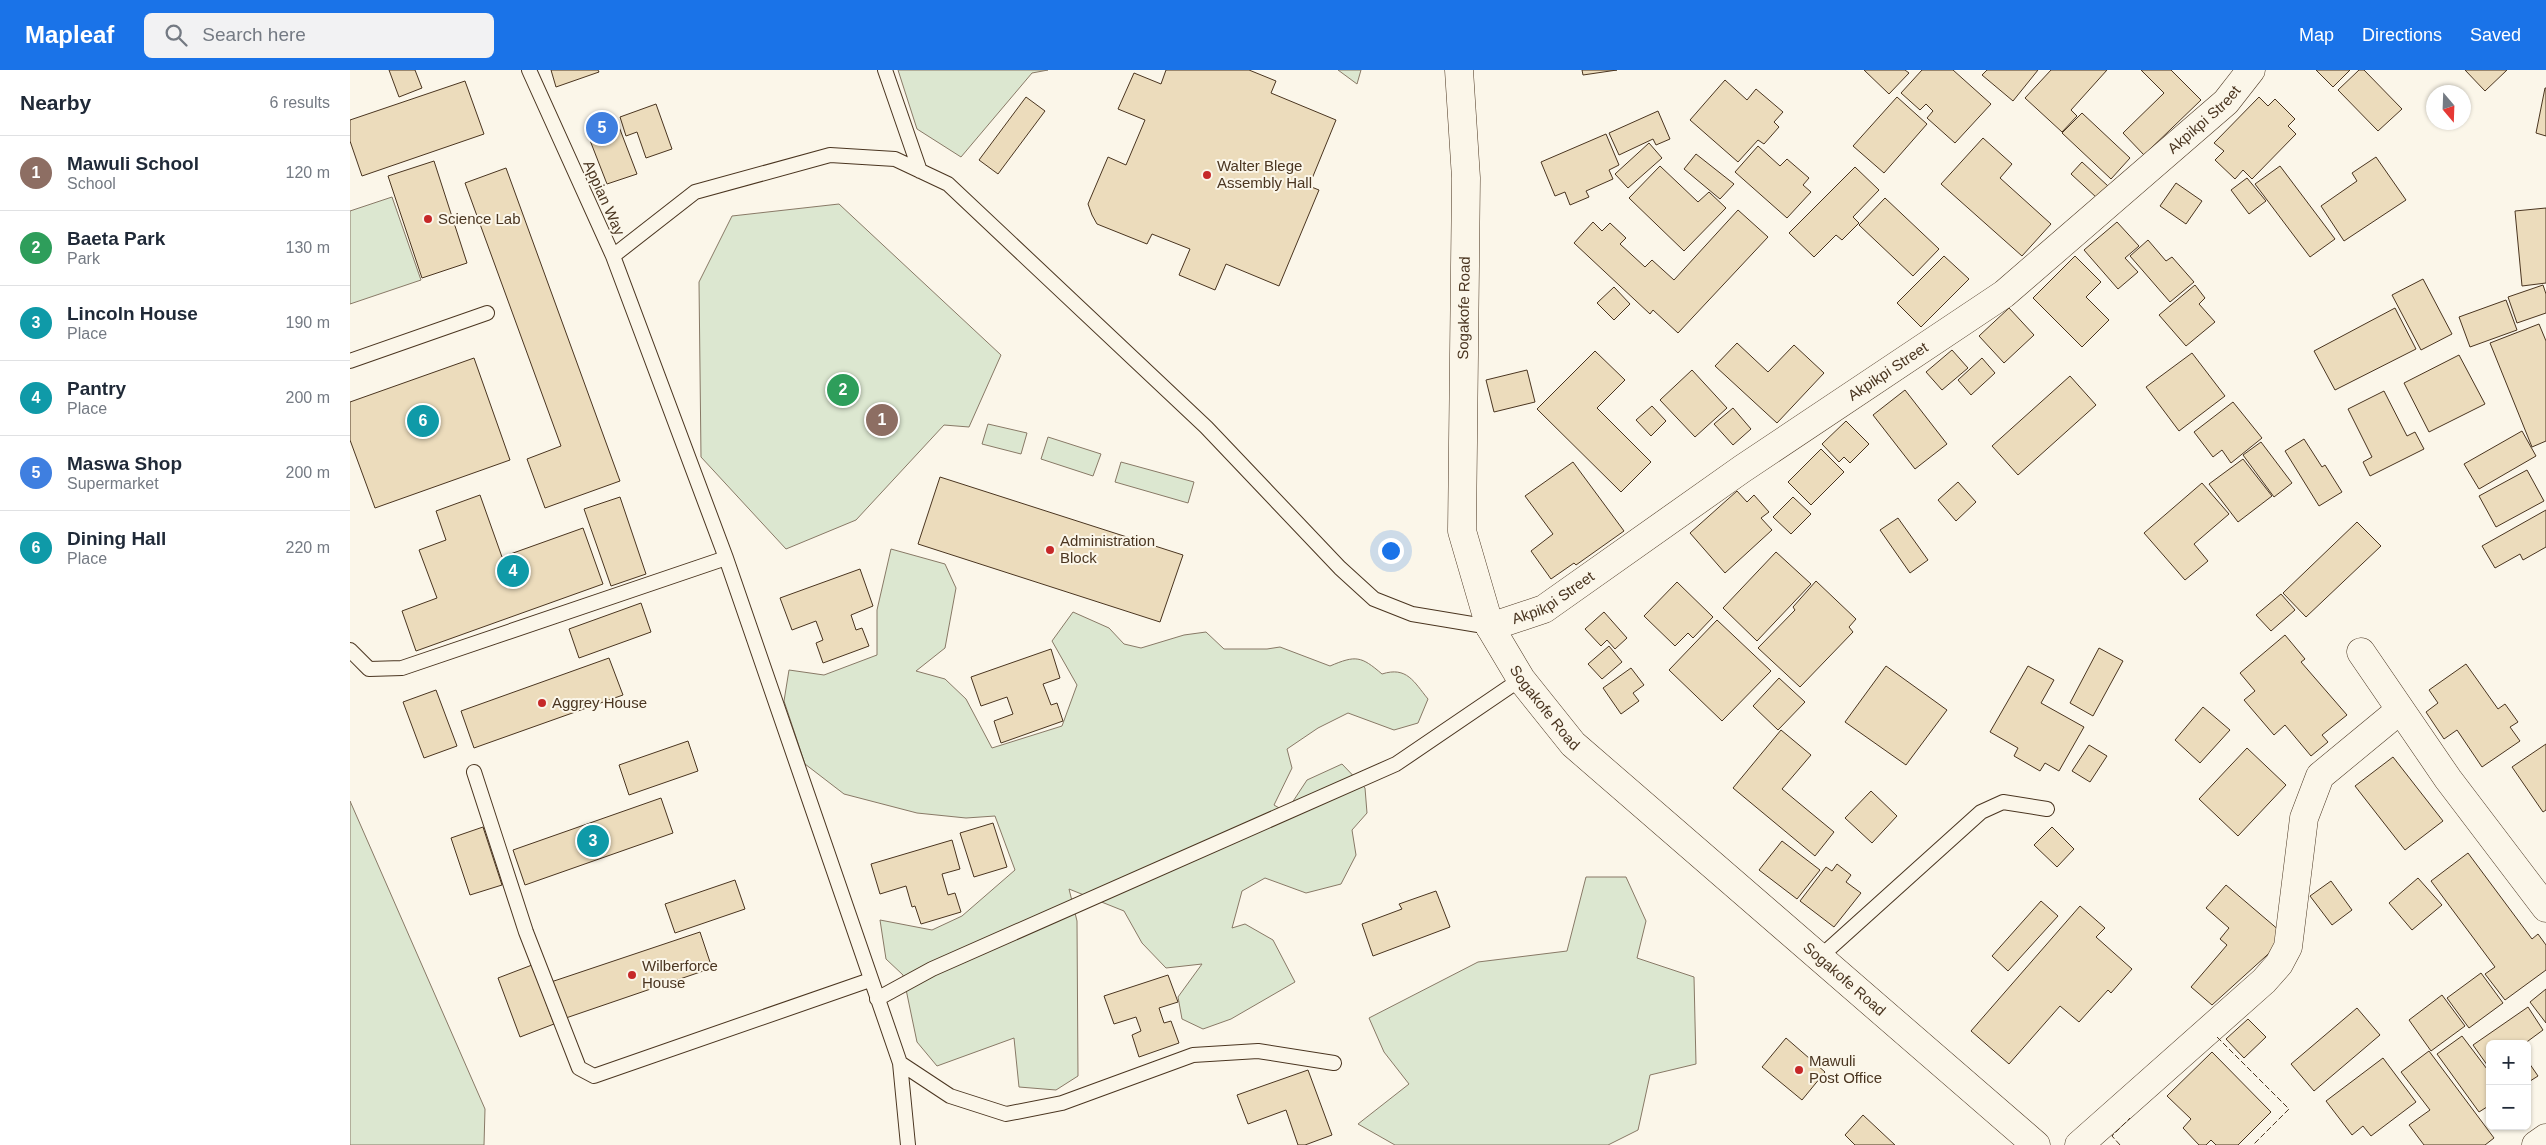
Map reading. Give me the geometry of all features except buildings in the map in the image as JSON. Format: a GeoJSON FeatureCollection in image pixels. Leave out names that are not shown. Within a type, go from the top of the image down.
{"type":"FeatureCollection","features":[{"type":"Feature","properties":{"kind":"street","name":"Sogakofe Road"},"geometry":{"type":"LineString","coordinates":[[1459,70],[1466,178],[1462,531],[1490,627],[1521,679],[1573,744],[2036,1145]]}},
{"type":"Feature","properties":{"kind":"street","name":"Akpikpi Street"},"geometry":{"type":"LineString","coordinates":[[1490,627],[1544,609],[1742,469],[2004,294],[2226,102],[2251,70]]}},
{"type":"Feature","properties":{"kind":"street"},"geometry":{"type":"LineString","coordinates":[[2361,652],[2453,787],[2546,908]]}},
{"type":"Feature","properties":{"kind":"street"},"geometry":{"type":"LineString","coordinates":[[2079,1145],[2264,982],[2279,964],[2288,947],[2304,818],[2320,776],[2400,710]]}},
{"type":"Feature","properties":{"kind":"street"},"geometry":{"type":"LineString","coordinates":[[2536,1145],[2546,1138]]}},
{"type":"Feature","properties":{"kind":"lane","name":"Appian Way"},"geometry":{"type":"LineString","coordinates":[[530,70],[613,256],[726,558],[900,1063],[908,1145]]}},
{"type":"Feature","properties":{"kind":"lane"},"geometry":{"type":"LineString","coordinates":[[885,70],[920,171]]}},
{"type":"Feature","properties":{"kind":"lane"},"geometry":{"type":"LineString","coordinates":[[613,256],[695,192],[830,155],[895,159],[948,184],[1199,420],[1340,568],[1374,600],[1412,614],[1490,627]]}},
{"type":"Feature","properties":{"kind":"lane"},"geometry":{"type":"LineString","coordinates":[[350,361],[487,313]]}},
{"type":"Feature","properties":{"kind":"lane"},"geometry":{"type":"LineString","coordinates":[[350,650],[369,669],[402,668],[726,558]]}},
{"type":"Feature","properties":{"kind":"lane"},"geometry":{"type":"LineString","coordinates":[[877,999],[932,970],[1396,764],[1521,679]]}},
{"type":"Feature","properties":{"kind":"lane"},"geometry":{"type":"LineString","coordinates":[[474,772],[526,932],[578,1068],[594,1076],[870,980]]}},
{"type":"Feature","properties":{"kind":"lane"},"geometry":{"type":"LineString","coordinates":[[1820,957],[1981,812],[2003,802],[2048,809]]}},
{"type":"Feature","properties":{"kind":"lane"},"geometry":{"type":"LineString","coordinates":[[900,1063],[950,1096],[1006,1114],[1062,1103],[1193,1054],[1258,1051],[1334,1063]]}},
{"type":"Feature","properties":{"kind":"green space"},"geometry":{"type":"Polygon","coordinates":[[[898,70],[1048,70],[1032,73],[961,157],[917,129],[898,70]]]}},
{"type":"Feature","properties":{"kind":"green space"},"geometry":{"type":"Polygon","coordinates":[[[1338,70],[1361,70],[1357,84],[1338,70]]]}},
{"type":"Feature","properties":{"kind":"green space"},"geometry":{"type":"Polygon","coordinates":[[[392,197],[421,280],[350,304],[350,211],[392,197]]]}},
{"type":"Feature","properties":{"kind":"green space"},"geometry":{"type":"Polygon","coordinates":[[[839,204],[1001,355],[969,427],[944,425],[856,520],[786,549],[701,457],[699,282],[732,216],[839,204]]]}},
{"type":"Feature","properties":{"kind":"green space"},"geometry":{"type":"Polygon","coordinates":[[[988,424],[1027,433],[1021,454],[982,444],[988,424]]]}},
{"type":"Feature","properties":{"kind":"green space"},"geometry":{"type":"Polygon","coordinates":[[[1048,437],[1101,454],[1093,476],[1041,459],[1048,437]]]}},
{"type":"Feature","properties":{"kind":"green space"},"geometry":{"type":"Polygon","coordinates":[[[1121,462],[1194,482],[1188,503],[1115,482],[1121,462]]]}},
{"type":"Feature","properties":{"kind":"green space"},"geometry":{"type":"Polygon","coordinates":[[[891,549],[945,564],[956,588],[945,648],[916,671],[945,679],[966,699],[992,748],[1062,726],[1077,685],[1052,641],[1073,612],[1109,628],[1124,644],[1141,648],[1184,635],[1206,632],[1224,649],[1267,649],[1280,647],[1330,666],[1346,660],[1358,659],[1369,664],[1382,674],[1398,672],[1409,677],[1414,682],[1428,699],[1418,723],[1394,730],[1348,713],[1318,728],[1287,749],[1292,768],[1274,805],[1286,812],[1307,780],[1342,764],[1365,788],[1367,813],[1352,830],[1356,855],[1341,884],[1306,893],[1265,878],[1242,891],[1232,928],[1245,924],[1273,940],[1295,982],[1231,1019],[1203,1029],[1182,1019],[1178,997],[1202,964],[1166,968],[1142,943],[1124,911],[1069,889],[1077,921],[1078,1076],[1056,1090],[1019,1087],[1014,1038],[937,1066],[917,1042],[903,975],[886,959],[880,920],[932,930],[962,916],[1015,870],[995,816],[966,818],[917,813],[844,794],[805,764],[784,701],[789,670],[824,675],[877,655],[877,610],[891,549]]]}},
{"type":"Feature","properties":{"kind":"green space"},"geometry":{"type":"Polygon","coordinates":[[[350,801],[485,1109],[484,1145],[350,1145],[350,801]]]}},
{"type":"Feature","properties":{"kind":"green space"},"geometry":{"type":"Polygon","coordinates":[[[1586,877],[1626,877],[1646,921],[1637,958],[1694,977],[1696,1064],[1650,1075],[1638,1130],[1608,1145],[1395,1145],[1358,1124],[1409,1084],[1384,1052],[1369,1018],[1478,962],[1567,951],[1586,877]]]}},
{"type":"Feature","properties":{"kind":"fence"},"geometry":{"type":"LineString","coordinates":[[2217,1037],[2289,1109],[2253,1145]]}},
{"type":"Feature","properties":{"kind":"fence"},"geometry":{"type":"LineString","coordinates":[[2120,1145],[2112,1136],[2130,1118]]}},
{"type":"Feature","properties":{"kind":"place","name":"Maswa Shop"},"geometry":{"type":"Point","coordinates":[602,128]}},
{"type":"Feature","properties":{"kind":"place","name":"Walter Blege Assembly Hall"},"geometry":{"type":"Point","coordinates":[1207,175]}},
{"type":"Feature","properties":{"kind":"place","name":"Science Lab"},"geometry":{"type":"Point","coordinates":[428,219]}},
{"type":"Feature","properties":{"kind":"place","name":"Baeta Park"},"geometry":{"type":"Point","coordinates":[843,390]}},
{"type":"Feature","properties":{"kind":"place","name":"Mawuli School"},"geometry":{"type":"Point","coordinates":[882,420]}},
{"type":"Feature","properties":{"kind":"place","name":"Dining Hall"},"geometry":{"type":"Point","coordinates":[423,421]}},
{"type":"Feature","properties":{"kind":"place","name":"Administration Block"},"geometry":{"type":"Point","coordinates":[1050,550]}},
{"type":"Feature","properties":{"kind":"place","name":"Pantry"},"geometry":{"type":"Point","coordinates":[513,571]}},
{"type":"Feature","properties":{"kind":"place","name":"Aggrey House"},"geometry":{"type":"Point","coordinates":[542,703]}},
{"type":"Feature","properties":{"kind":"place","name":"Lincoln House"},"geometry":{"type":"Point","coordinates":[593,841]}},
{"type":"Feature","properties":{"kind":"place","name":"Wilberforce House"},"geometry":{"type":"Point","coordinates":[632,975]}},
{"type":"Feature","properties":{"kind":"place","name":"Mawuli Post Office"},"geometry":{"type":"Point","coordinates":[1799,1070]}}]}
